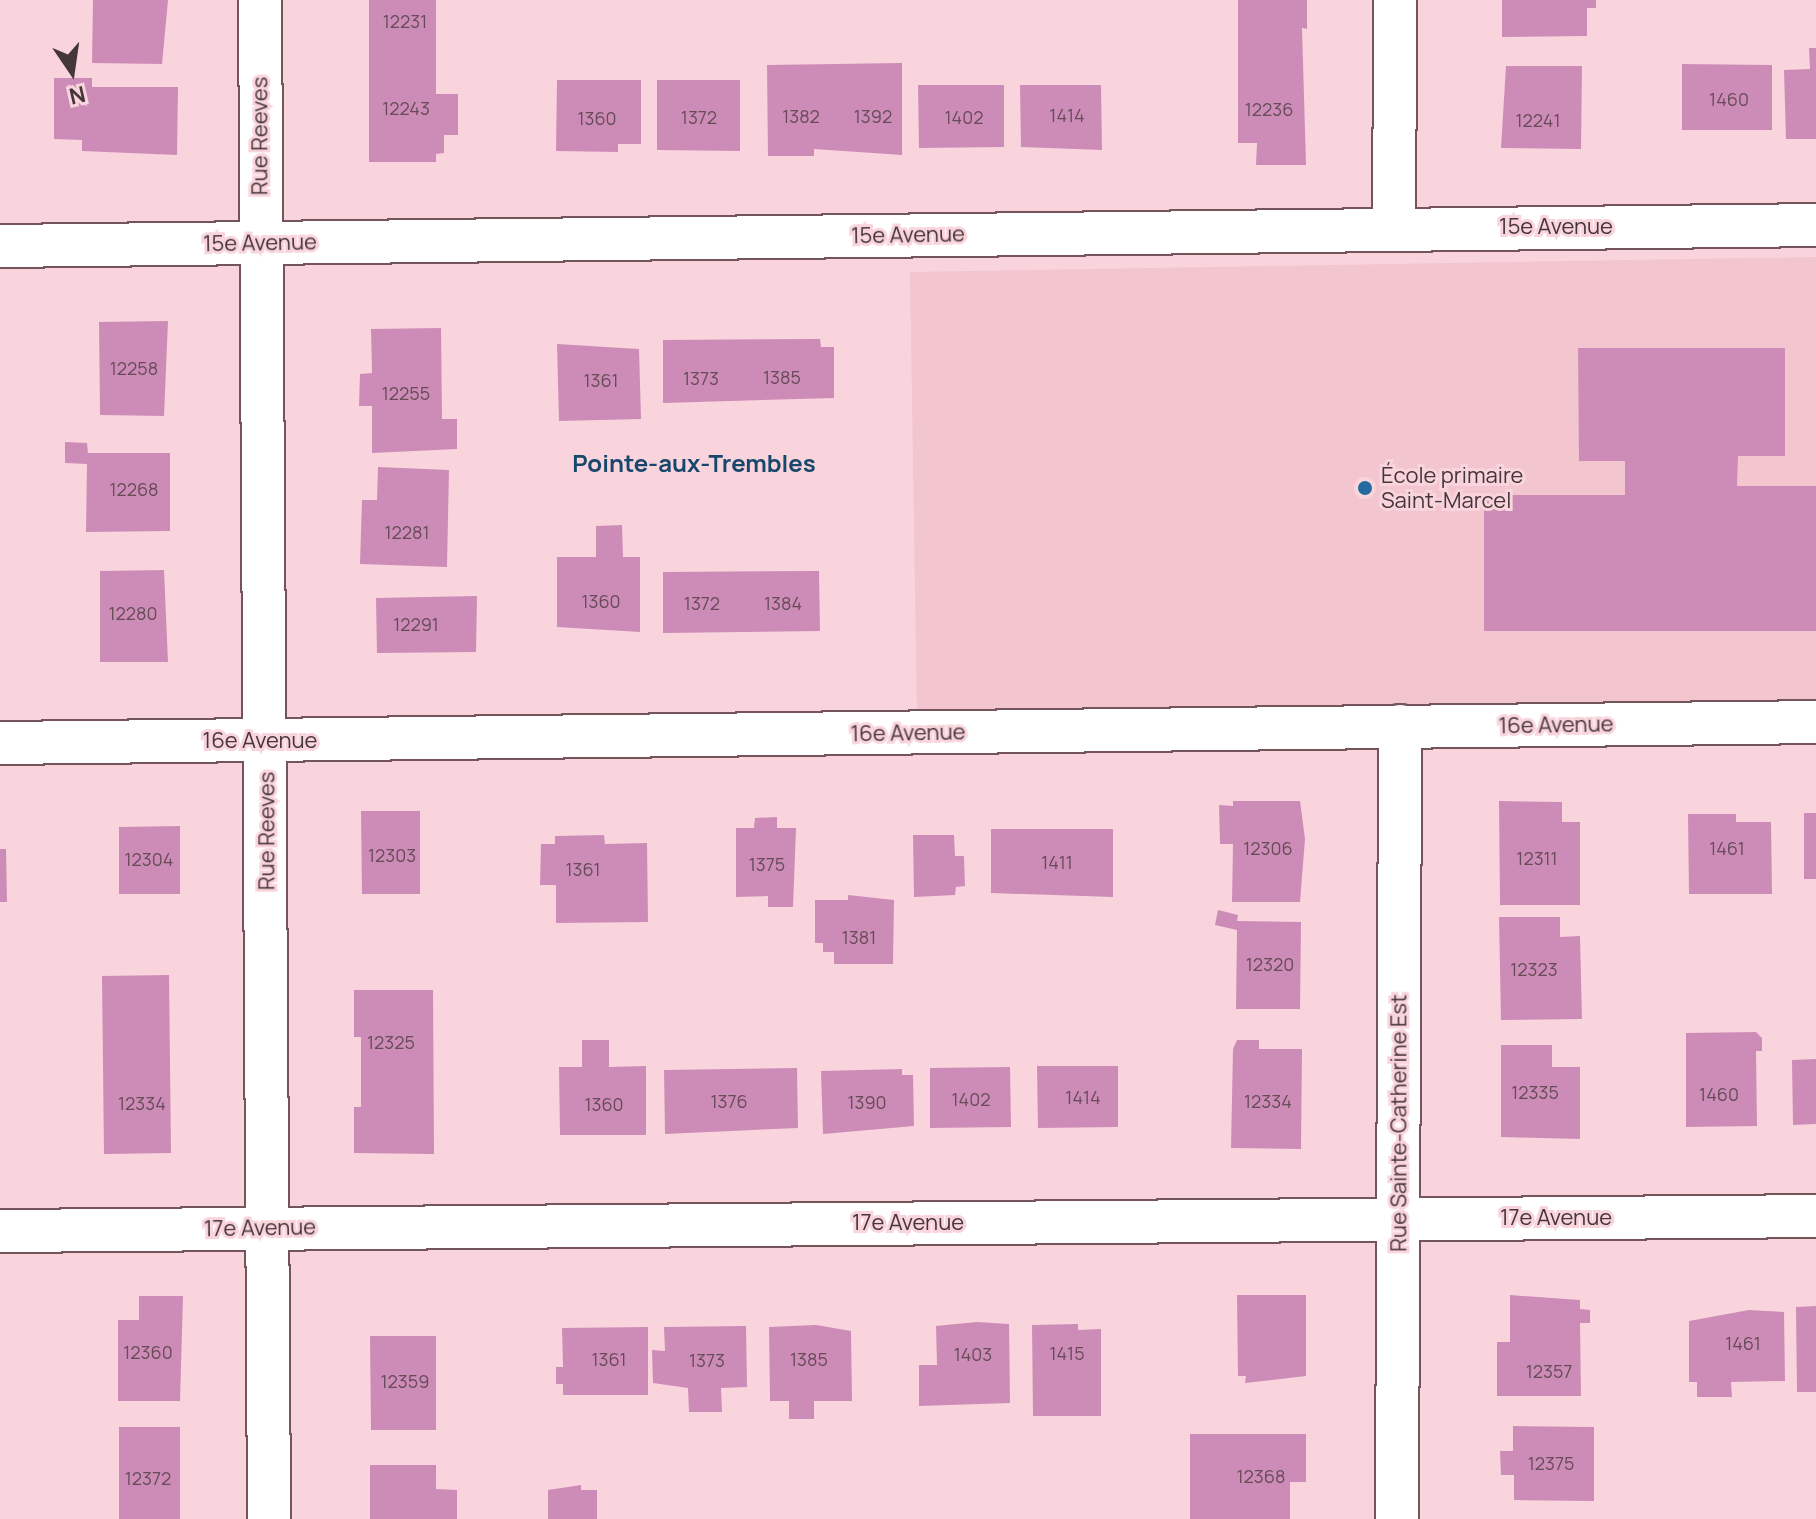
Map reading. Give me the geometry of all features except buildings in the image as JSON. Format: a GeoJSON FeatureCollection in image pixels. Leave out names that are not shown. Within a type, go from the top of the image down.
{"type":"FeatureCollection","features":[{"type":"Feature","properties":{"kind":"street","name":"Rue Reeves"},"geometry":{"type":"LineString","coordinates":[[260,0],[267,741],[269,1519]]}},
{"type":"Feature","properties":{"kind":"street"},"geometry":{"type":"LineString","coordinates":[[1394,228],[1395,0]]}},
{"type":"Feature","properties":{"kind":"street","name":"15e Avenue"},"geometry":{"type":"LineString","coordinates":[[0,246],[1816,225]]}},
{"type":"Feature","properties":{"kind":"street","name":"16e Avenue"},"geometry":{"type":"LineString","coordinates":[[0,743],[1816,722]]}},
{"type":"Feature","properties":{"kind":"street","name":"Rue Sainte-Catherine Est"},"geometry":{"type":"LineString","coordinates":[[1397,1519],[1400,726]]}},
{"type":"Feature","properties":{"kind":"street","name":"17e Avenue"},"geometry":{"type":"LineString","coordinates":[[0,1231],[1816,1216]]}},
{"type":"Feature","properties":{"kind":"shaded area","name":"École primaire Saint-Marcel"},"geometry":{"type":"Polygon","coordinates":[[[1816,257],[1816,705],[917,719],[910,272],[1816,257]]]}},
{"type":"Feature","properties":{"kind":"place","name":"École primaire Saint-Marcel"},"geometry":{"type":"Point","coordinates":[1365,488]}},
{"type":"Feature","properties":{"kind":"district","name":"Pointe-aux-Trembles"},"geometry":{"type":"Point","coordinates":[694,463]}}]}
